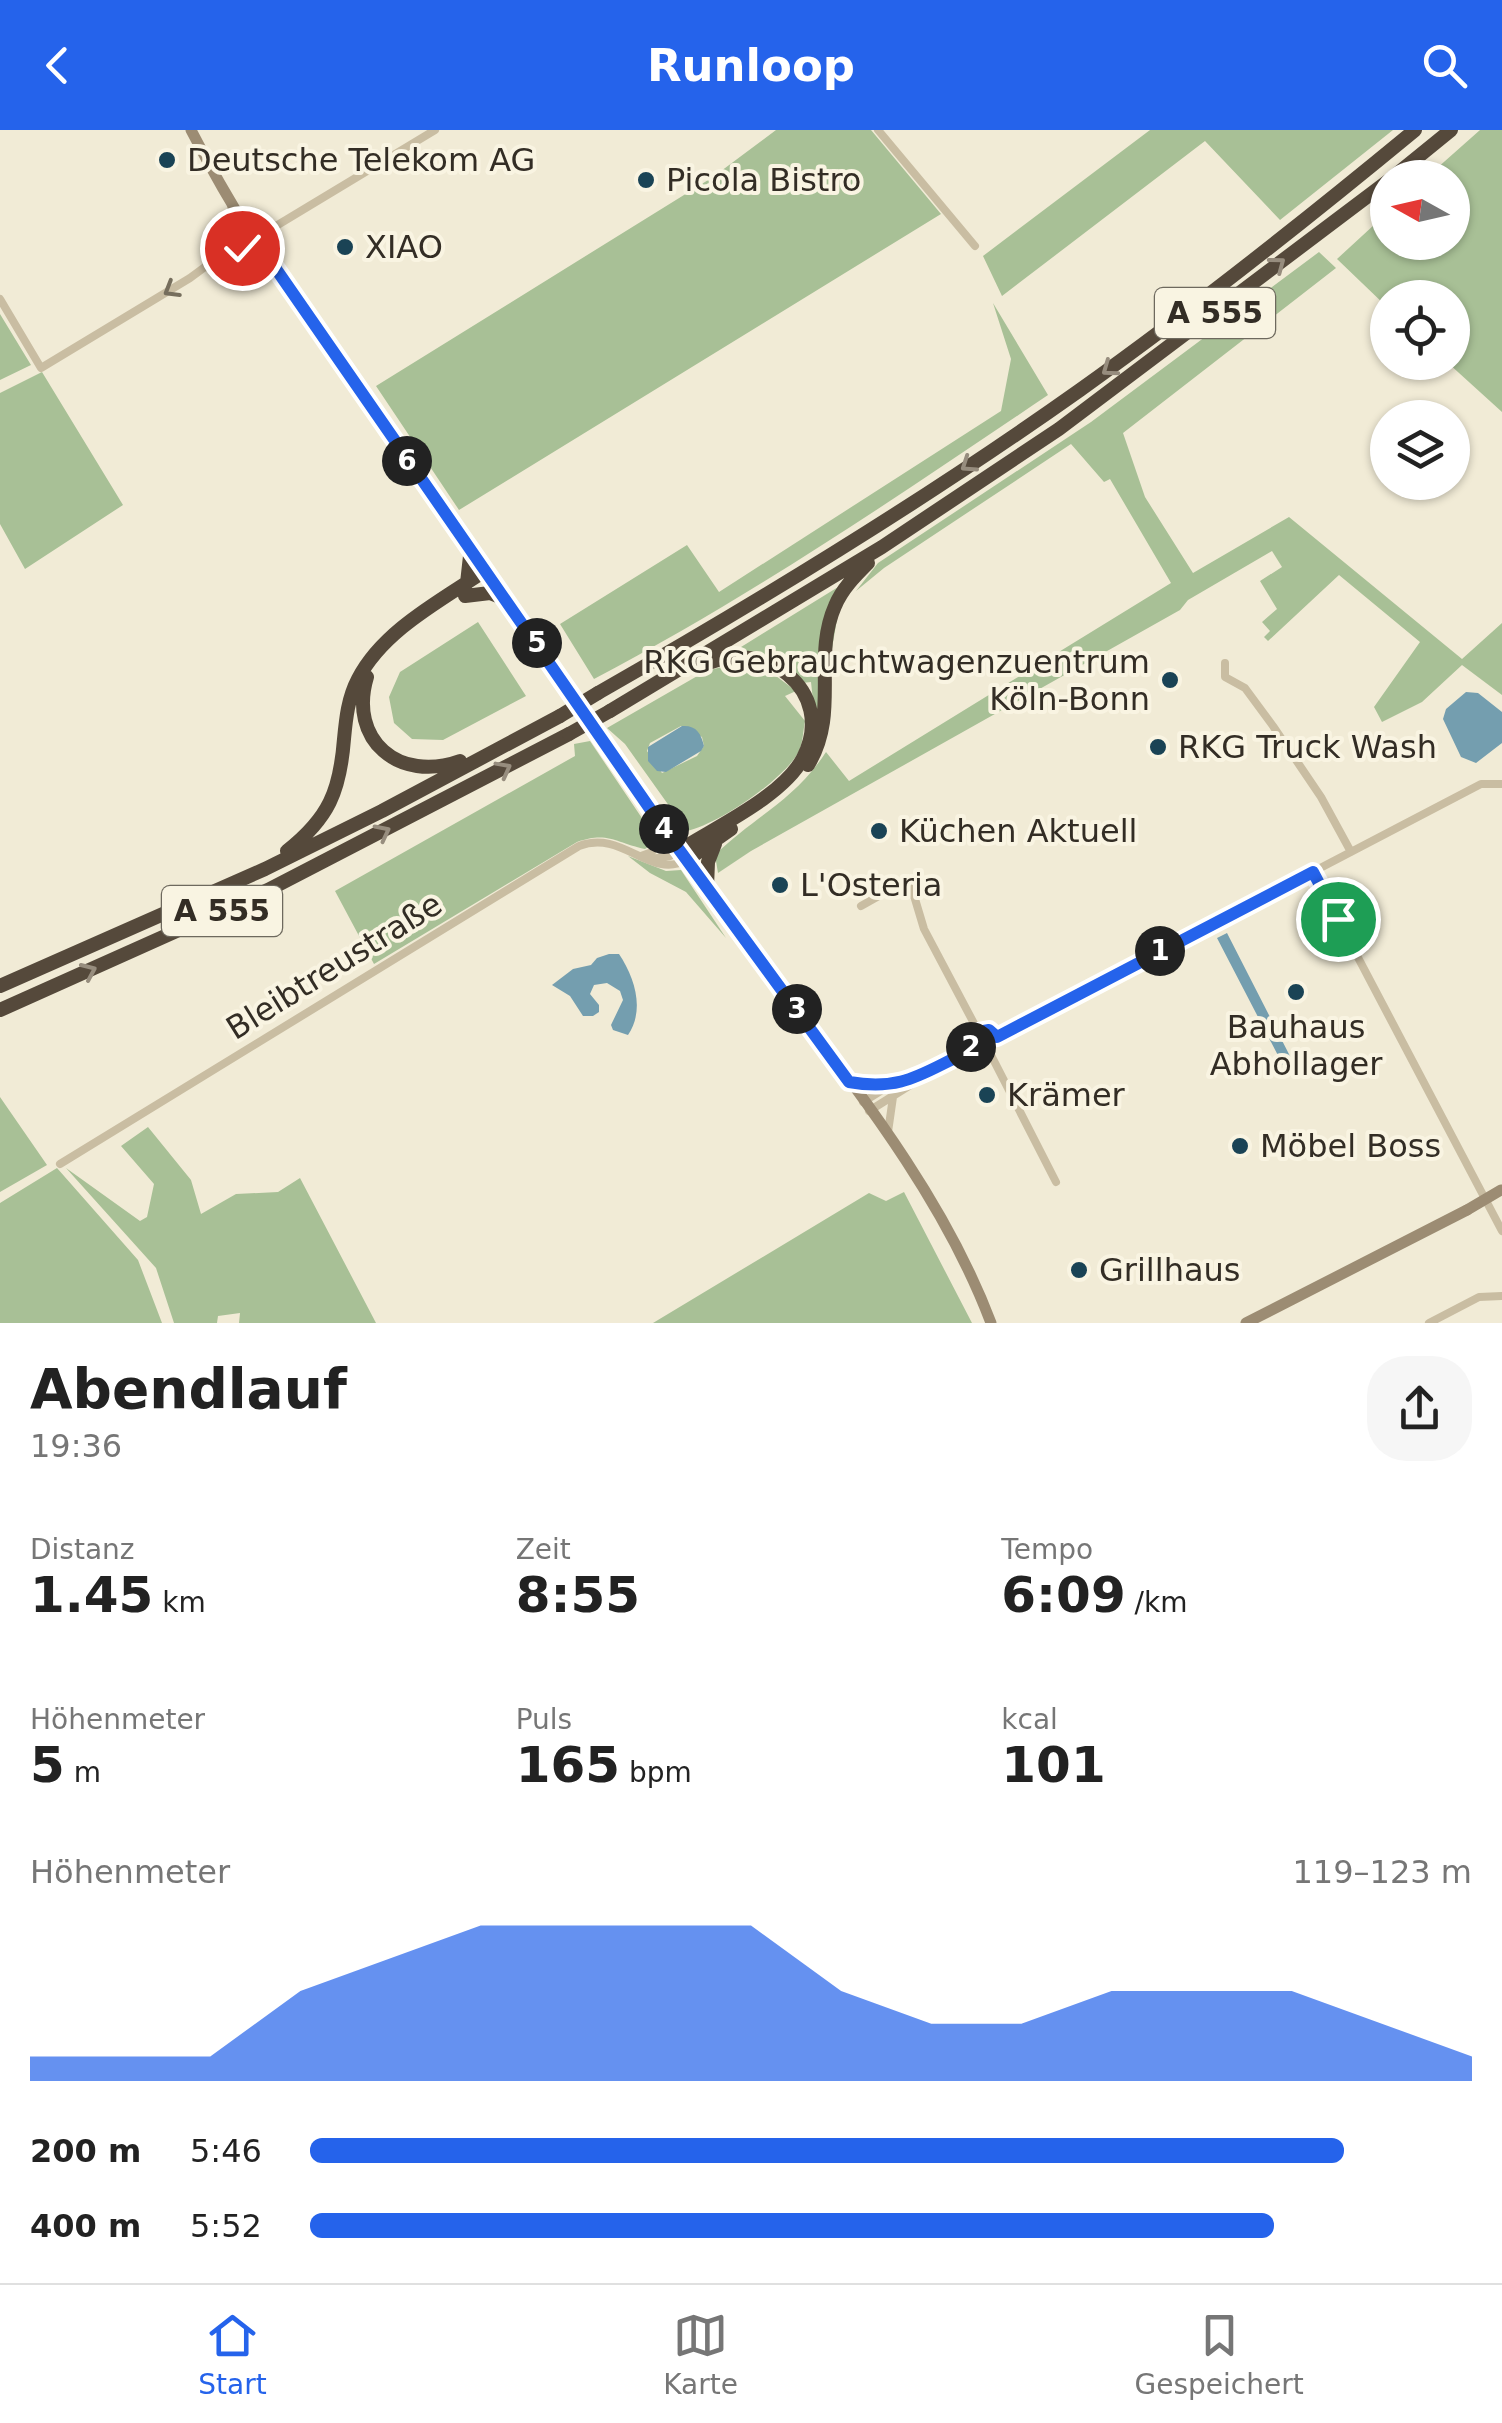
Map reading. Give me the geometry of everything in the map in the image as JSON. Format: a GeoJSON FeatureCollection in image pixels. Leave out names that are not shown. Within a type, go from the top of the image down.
{"type":"FeatureCollection","features":[{"type":"Feature","properties":{"kind":"highway","name":"A 555"},"geometry":{"type":"LineString","coordinates":[[0,986],[265,868],[382,811],[560,716],[762,598],[1076,392],[1326,204],[1415,130]]}},
{"type":"Feature","properties":{"kind":"highway","name":"A 555"},"geometry":{"type":"LineString","coordinates":[[1414,160],[1451,130]]}},
{"type":"Feature","properties":{"kind":"highway","name":"A 555"},"geometry":{"type":"LineString","coordinates":[[0,1010],[268,890],[640,695],[882,548],[1059,429],[1370,194]]}},
{"type":"Feature","properties":{"kind":"highway"},"geometry":{"type":"LineString","coordinates":[[466,589],[471,548]]}},
{"type":"Feature","properties":{"kind":"highway"},"geometry":{"type":"LineString","coordinates":[[683,855],[718,838],[792,786],[810,762],[824,730],[826,644],[834,607],[845,587],[882,548]]}},
{"type":"Feature","properties":{"kind":"highway"},"geometry":{"type":"LineString","coordinates":[[265,868],[313,830],[330,804],[341,773],[347,710],[356,682],[371,658],[390,638],[489,573]]}},
{"type":"Feature","properties":{"kind":"highway"},"geometry":{"type":"LineString","coordinates":[[508,600],[490,592],[466,589],[386,649],[369,672],[362,692],[362,712],[376,745],[411,766],[446,766],[508,744]]}},
{"type":"Feature","properties":{"kind":"highway"},"geometry":{"type":"LineString","coordinates":[[640,695],[712,661],[747,656],[785,672],[798,685],[809,710],[808,744],[789,776],[683,855]]}},
{"type":"Feature","properties":{"kind":"highway"},"geometry":{"type":"LineString","coordinates":[[707,887],[708,862],[718,838]]}},
{"type":"Feature","properties":{"kind":"main road"},"geometry":{"type":"LineString","coordinates":[[191,130],[230,202],[259,235],[265,253],[347,375],[508,600],[664,829],[888,1137],[946,1230],[994,1323]]}},
{"type":"Feature","properties":{"kind":"main road"},"geometry":{"type":"LineString","coordinates":[[1246,1323],[1502,1190]]}},
{"type":"Feature","properties":{"kind":"street"},"geometry":{"type":"LineString","coordinates":[[0,298],[41,368],[221,255],[435,130]]}},
{"type":"Feature","properties":{"kind":"street"},"geometry":{"type":"LineString","coordinates":[[878,130],[975,246]]}},
{"type":"Feature","properties":{"kind":"street"},"geometry":{"type":"LineString","coordinates":[[221,255],[234,232],[230,202]]}},
{"type":"Feature","properties":{"kind":"street"},"geometry":{"type":"LineString","coordinates":[[221,255],[242,248],[265,253]]}},
{"type":"Feature","properties":{"kind":"street"},"geometry":{"type":"LineString","coordinates":[[1225,663],[1225,677],[1245,688],[1264,713],[1321,797],[1351,852]]}},
{"type":"Feature","properties":{"kind":"street"},"geometry":{"type":"LineString","coordinates":[[997,1037],[1481,784],[1502,784]]}},
{"type":"Feature","properties":{"kind":"street"},"geometry":{"type":"LineString","coordinates":[[645,858],[664,829]]}},
{"type":"Feature","properties":{"kind":"street","name":"Bleibtreustraße"},"geometry":{"type":"LineString","coordinates":[[60,1164],[579,846],[602,841],[617,844],[659,866],[670,866],[683,855]]}},
{"type":"Feature","properties":{"kind":"street"},"geometry":{"type":"LineString","coordinates":[[1313,872],[1502,1231]]}},
{"type":"Feature","properties":{"kind":"street"},"geometry":{"type":"LineString","coordinates":[[862,906],[909,879],[924,929],[978,1032]]}},
{"type":"Feature","properties":{"kind":"street"},"geometry":{"type":"LineString","coordinates":[[989,1030],[997,1037],[999,1048],[992,1056],[981,1058],[972,1050],[971,1040],[978,1032],[989,1030]]}},
{"type":"Feature","properties":{"kind":"street"},"geometry":{"type":"LineString","coordinates":[[849,1082],[890,1086],[972,1050]]}},
{"type":"Feature","properties":{"kind":"street"},"geometry":{"type":"LineString","coordinates":[[992,1056],[1056,1182]]}},
{"type":"Feature","properties":{"kind":"street"},"geometry":{"type":"LineString","coordinates":[[866,1107],[894,1097],[932,1070]]}},
{"type":"Feature","properties":{"kind":"street"},"geometry":{"type":"LineString","coordinates":[[866,1107],[890,1086]]}},
{"type":"Feature","properties":{"kind":"street"},"geometry":{"type":"LineString","coordinates":[[888,1137],[894,1097]]}},
{"type":"Feature","properties":{"kind":"street"},"geometry":{"type":"LineString","coordinates":[[1429,1323],[1479,1297],[1502,1296]]}},
{"type":"Feature","properties":{"kind":"green space"},"geometry":{"type":"Polygon","coordinates":[[[776,130],[871,130],[941,214],[459,510],[376,386],[713,177],[776,130]]]}},
{"type":"Feature","properties":{"kind":"green space"},"geometry":{"type":"Polygon","coordinates":[[[1150,130],[1393,130],[1280,220],[1205,141],[1002,296],[983,256],[1150,130]]]}},
{"type":"Feature","properties":{"kind":"green space"},"geometry":{"type":"Polygon","coordinates":[[[1480,130],[1502,130],[1502,412],[1467,380],[1470,380],[1470,280],[1370,280],[1370,291],[1337,259],[1370,229],[1370,260],[1470,260],[1470,160],[1446,160],[1480,130]]]}},
{"type":"Feature","properties":{"kind":"green space"},"geometry":{"type":"Polygon","coordinates":[[[1319,252],[1336,268],[1123,433],[1145,497],[1193,573],[1289,517],[1462,659],[1502,623],[1502,695],[1462,665],[1422,702],[1382,722],[1374,707],[1420,642],[1339,575],[1268,641],[1264,637],[1270,631],[1262,622],[1277,609],[1260,581],[1282,567],[1272,551],[1188,600],[1180,610],[718,873],[715,855],[787,796],[826,752],[849,781],[1171,583],[1110,479],[1104,482],[1071,444],[884,568],[856,591],[878,563],[1091,422],[1319,252]]]}},
{"type":"Feature","properties":{"kind":"green space"},"geometry":{"type":"Polygon","coordinates":[[[993,303],[1048,395],[768,579],[594,679],[560,624],[687,545],[719,592],[1001,411],[1011,359],[993,303]]]}},
{"type":"Feature","properties":{"kind":"green space"},"geometry":{"type":"Polygon","coordinates":[[[0,314],[31,365],[0,380],[0,314]]]}},
{"type":"Feature","properties":{"kind":"green space"},"geometry":{"type":"Polygon","coordinates":[[[42,372],[123,505],[25,569],[0,524],[0,393],[42,372]]]}},
{"type":"Feature","properties":{"kind":"green space"},"geometry":{"type":"Polygon","coordinates":[[[843,584],[820,719],[815,719],[811,682],[802,683],[733,652],[843,584]]]}},
{"type":"Feature","properties":{"kind":"green space"},"geometry":{"type":"Polygon","coordinates":[[[478,622],[526,696],[443,740],[412,739],[394,723],[389,697],[400,672],[478,622]]]}},
{"type":"Feature","properties":{"kind":"green space"},"geometry":{"type":"Polygon","coordinates":[[[738,663],[760,664],[796,691],[785,696],[805,721],[798,753],[779,776],[731,811],[687,831],[625,744],[607,728],[706,671],[738,663]],[[681,726],[650,743],[647,751],[662,773],[697,756],[704,746],[702,737],[681,726]]]}},
{"type":"Feature","properties":{"kind":"green space"},"geometry":{"type":"Polygon","coordinates":[[[590,741],[652,833],[653,844],[645,849],[604,838],[577,842],[374,964],[335,891],[575,756],[574,744],[590,741]]]}},
{"type":"Feature","properties":{"kind":"green space"},"geometry":{"type":"Polygon","coordinates":[[[628,856],[666,871],[681,870],[726,938],[686,892],[628,856]]]}},
{"type":"Feature","properties":{"kind":"green space"},"geometry":{"type":"Polygon","coordinates":[[[0,1097],[47,1165],[0,1192],[0,1097]]]}},
{"type":"Feature","properties":{"kind":"green space"},"geometry":{"type":"Polygon","coordinates":[[[148,1127],[191,1180],[201,1214],[236,1194],[278,1192],[300,1178],[376,1323],[239,1323],[240,1313],[218,1316],[217,1323],[174,1323],[156,1268],[66,1168],[140,1221],[147,1217],[154,1184],[121,1146],[148,1127]]]}},
{"type":"Feature","properties":{"kind":"green space"},"geometry":{"type":"Polygon","coordinates":[[[57,1168],[138,1260],[162,1323],[0,1323],[0,1203],[57,1168]]]}},
{"type":"Feature","properties":{"kind":"green space"},"geometry":{"type":"Polygon","coordinates":[[[904,1192],[972,1323],[653,1323],[869,1193],[886,1201],[904,1192]]]}},
{"type":"Feature","properties":{"kind":"water"},"geometry":{"type":"Polygon","coordinates":[[[1466,692],[1478,693],[1502,712],[1502,743],[1476,763],[1461,757],[1443,719],[1446,709],[1466,692]]]}},
{"type":"Feature","properties":{"kind":"water"},"geometry":{"type":"Polygon","coordinates":[[[682,726],[697,731],[704,746],[666,772],[657,771],[648,761],[648,747],[682,726]]]}},
{"type":"Feature","properties":{"kind":"water"},"geometry":{"type":"Polygon","coordinates":[[[1227,933],[1293,1062],[1284,1067],[1217,938],[1227,933]]]}},
{"type":"Feature","properties":{"kind":"water"},"geometry":{"type":"Polygon","coordinates":[[[609,954],[619,954],[636,994],[636,1015],[628,1035],[613,1030],[611,1025],[623,1000],[620,991],[607,983],[594,985],[590,994],[599,1005],[599,1012],[583,1016],[570,996],[552,985],[573,969],[591,965],[609,954]]]}},
{"type":"Feature","properties":{"kind":"place","name":"Deutsche Telekom AG"},"geometry":{"type":"Point","coordinates":[167,160]}},
{"type":"Feature","properties":{"kind":"place","name":"Picola Bistro"},"geometry":{"type":"Point","coordinates":[646,180]}},
{"type":"Feature","properties":{"kind":"place","name":"XIAO"},"geometry":{"type":"Point","coordinates":[345,247]}},
{"type":"Feature","properties":{"kind":"place","name":"RKG Gebrauchtwagenzuentrum Köln-Bonn"},"geometry":{"type":"Point","coordinates":[1170,680]}},
{"type":"Feature","properties":{"kind":"place","name":"RKG Truck Wash"},"geometry":{"type":"Point","coordinates":[1158,747]}},
{"type":"Feature","properties":{"kind":"place","name":"Küchen Aktuell"},"geometry":{"type":"Point","coordinates":[879,831]}},
{"type":"Feature","properties":{"kind":"place","name":"L'Osteria"},"geometry":{"type":"Point","coordinates":[780,885]}},
{"type":"Feature","properties":{"kind":"place","name":"Bauhaus Abhollager"},"geometry":{"type":"Point","coordinates":[1296,992]}},
{"type":"Feature","properties":{"kind":"place","name":"Krämer"},"geometry":{"type":"Point","coordinates":[987,1095]}},
{"type":"Feature","properties":{"kind":"place","name":"Möbel Boss"},"geometry":{"type":"Point","coordinates":[1240,1146]}},
{"type":"Feature","properties":{"kind":"place","name":"Grillhaus"},"geometry":{"type":"Point","coordinates":[1079,1270]}},
{"type":"Feature","properties":{"kind":"route"},"geometry":{"type":"LineString","coordinates":[[242,248],[265,253],[664,829],[849,1082],[890,1086],[932,1070],[972,1050],[971,1040],[978,1032],[989,1030],[997,1037],[1313,872],[1338,919]]}}]}
